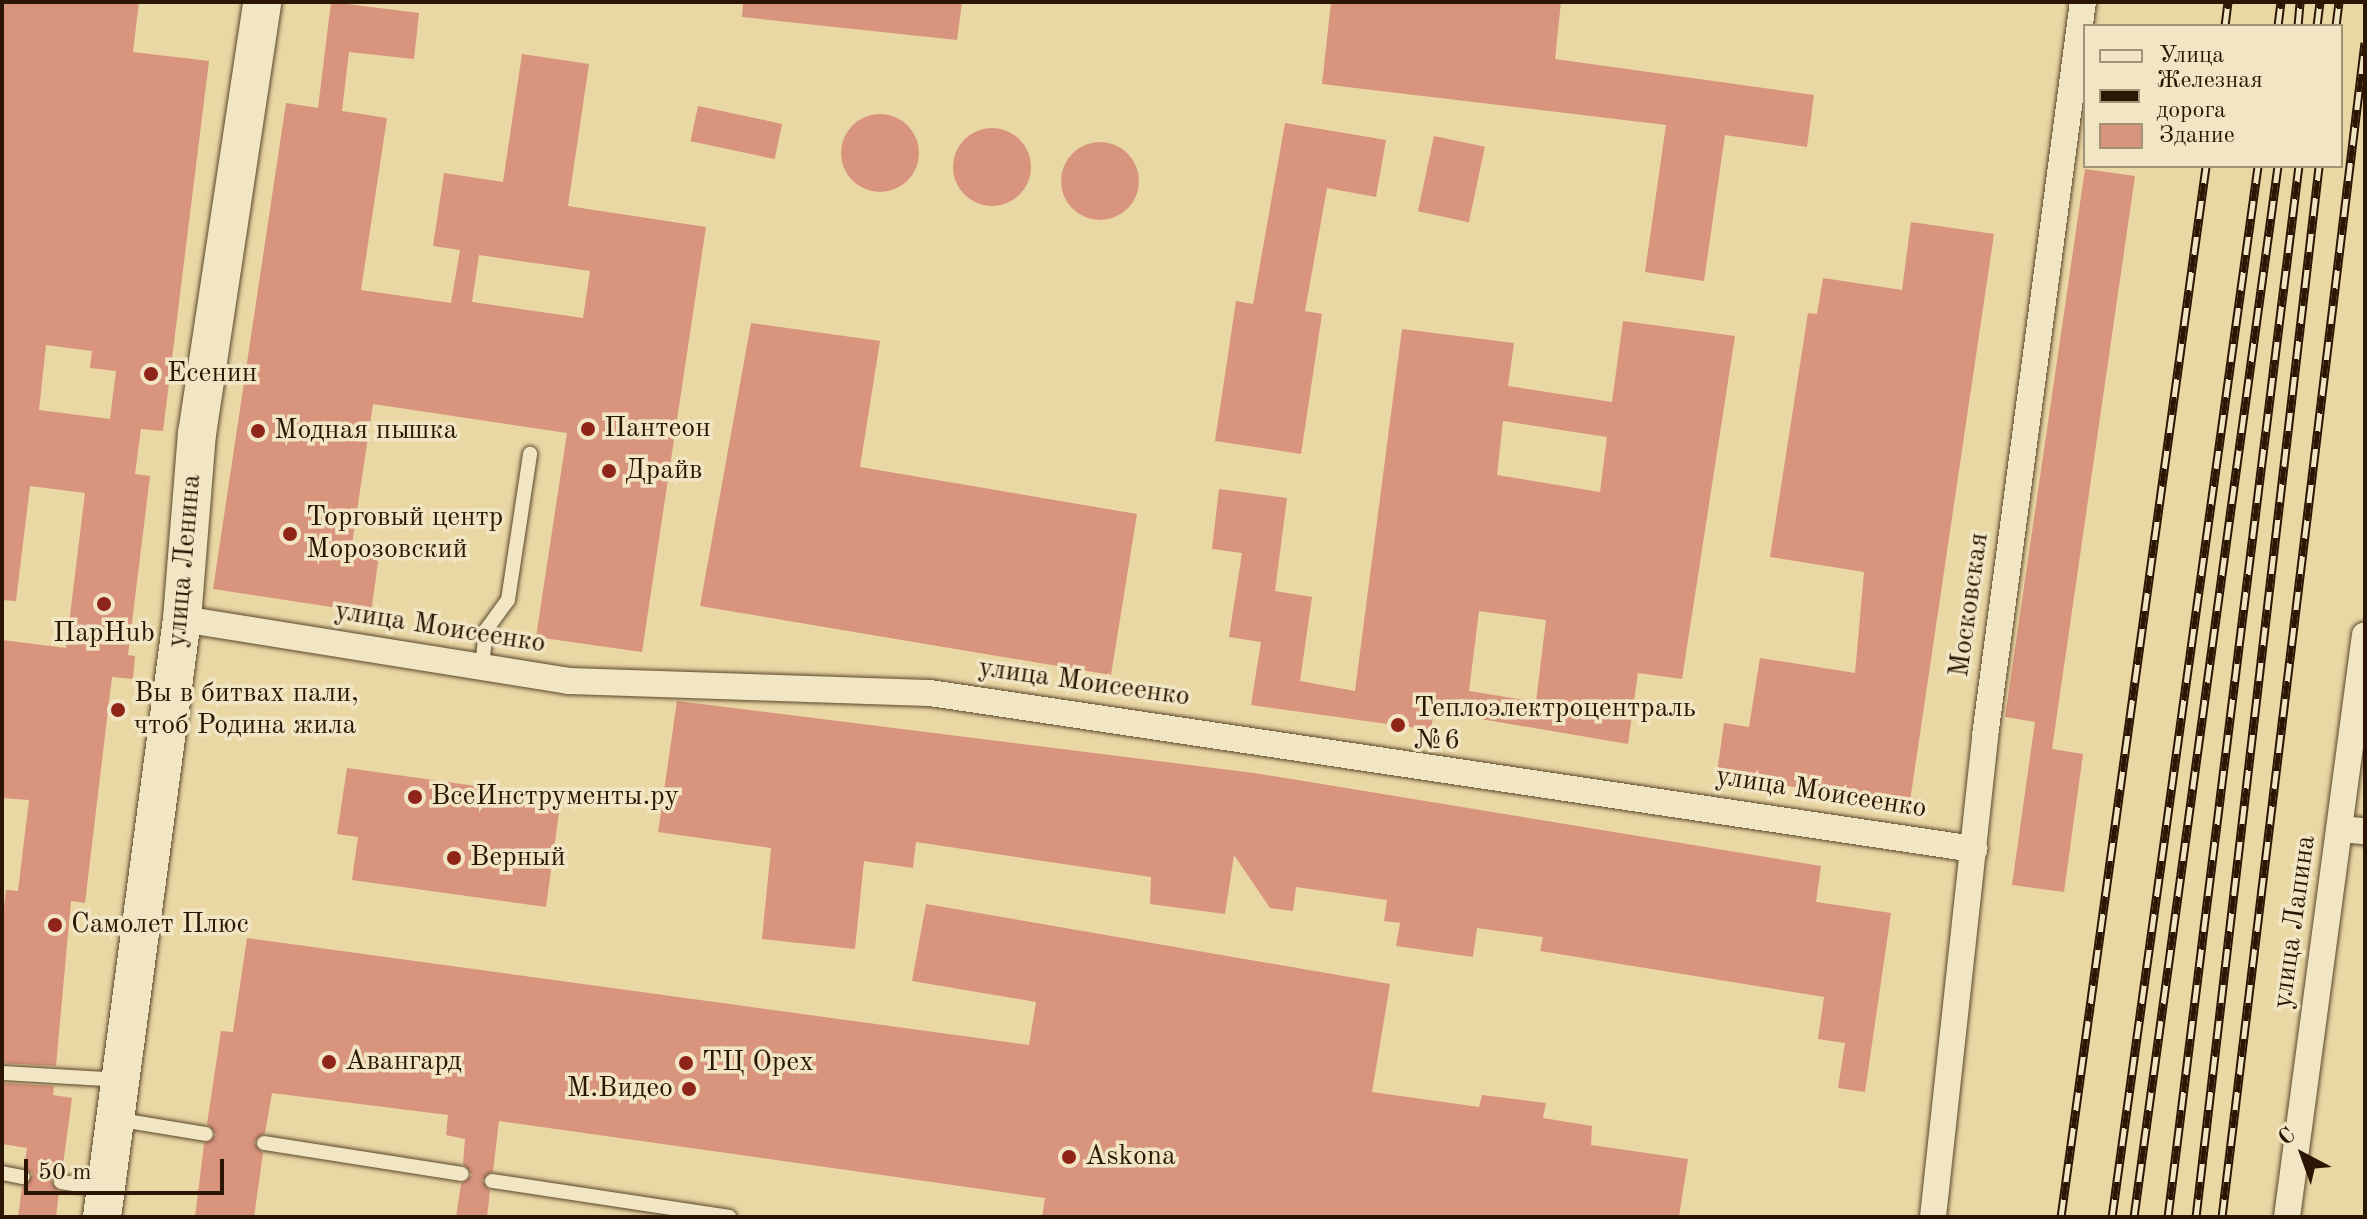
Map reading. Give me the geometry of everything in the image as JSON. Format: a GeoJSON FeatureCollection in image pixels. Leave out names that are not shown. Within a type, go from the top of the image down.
{"type":"FeatureCollection","features":[{"type":"Feature","properties":{"kind":"main road","name":"улица Ленина"},"geometry":{"type":"LineString","coordinates":[[104,1203],[182,619],[197,434],[262,2]]}},
{"type":"Feature","properties":{"kind":"street","name":"Московская"},"geometry":{"type":"LineString","coordinates":[[1933,1217],[1974,849],[2083,2]]}},
{"type":"Feature","properties":{"kind":"street","name":"улица Моисеенко"},"geometry":{"type":"LineString","coordinates":[[182,619],[568,681],[930,693],[1974,849]]}},
{"type":"Feature","properties":{"kind":"street","name":"улица Лапина"},"geometry":{"type":"LineString","coordinates":[[2287,1217],[2353,830],[2365,635]]}},
{"type":"Feature","properties":{"kind":"lane"},"geometry":{"type":"LineString","coordinates":[[482,667],[486,630],[508,600],[530,454]]}},
{"type":"Feature","properties":{"kind":"lane"},"geometry":{"type":"LineString","coordinates":[[2,1073],[119,1080]]}},
{"type":"Feature","properties":{"kind":"lane"},"geometry":{"type":"LineString","coordinates":[[114,1119],[206,1134]]}},
{"type":"Feature","properties":{"kind":"lane"},"geometry":{"type":"LineString","coordinates":[[264,1143],[462,1174]]}},
{"type":"Feature","properties":{"kind":"lane"},"geometry":{"type":"LineString","coordinates":[[2,1173],[23,1177]]}},
{"type":"Feature","properties":{"kind":"lane"},"geometry":{"type":"LineString","coordinates":[[492,1181],[729,1217]]}},
{"type":"Feature","properties":{"kind":"lane"},"geometry":{"type":"LineString","coordinates":[[61,1182],[104,1203]]}},
{"type":"Feature","properties":{"kind":"building"},"geometry":{"type":"Polygon","coordinates":[[[2,2],[139,2],[133,52],[209,61],[163,431],[141,429],[135,474],[150,476],[128,655],[135,656],[133,679],[112,677],[85,903],[71,901],[56,1066],[2,1063],[2,924],[6,890],[18,891],[29,800],[2,798],[2,640],[66,648],[85,493],[30,486],[16,601],[2,600],[2,2]],[[46,345],[39,410],[110,419],[116,371],[90,368],[92,351],[46,345]]]}},
{"type":"Feature","properties":{"kind":"building"},"geometry":{"type":"Polygon","coordinates":[[[331,2],[419,13],[414,59],[349,52],[342,111],[387,118],[361,290],[451,303],[460,250],[433,246],[444,173],[503,182],[522,54],[589,64],[568,206],[706,227],[642,652],[536,637],[567,433],[373,404],[351,551],[379,555],[371,613],[213,589],[286,103],[318,108],[331,2]],[[479,255],[472,302],[583,318],[590,271],[479,255]]]}},
{"type":"Feature","properties":{"kind":"building"},"geometry":{"type":"Polygon","coordinates":[[[743,2],[962,2],[957,40],[742,17],[743,2]]]}},
{"type":"Feature","properties":{"kind":"building"},"geometry":{"type":"Polygon","coordinates":[[[1331,2],[1561,2],[1555,59],[1814,95],[1807,147],[1725,135],[1704,281],[1645,272],[1666,125],[1322,84],[1331,2]]]}},
{"type":"Feature","properties":{"kind":"building"},"geometry":{"type":"Polygon","coordinates":[[[698,106],[782,124],[775,159],[691,141],[698,106]]]}},
{"type":"Feature","properties":{"kind":"building"},"geometry":{"type":"Polygon","coordinates":[[[872,114],[888,114],[902,120],[913,131],[919,153],[913,175],[902,186],[888,192],[872,192],[858,186],[847,175],[841,161],[841,145],[847,131],[858,120],[872,114]]]}},
{"type":"Feature","properties":{"kind":"building"},"geometry":{"type":"Polygon","coordinates":[[[1285,123],[1386,140],[1376,197],[1327,188],[1305,311],[1322,314],[1301,454],[1215,441],[1236,301],[1253,304],[1285,123]]]}},
{"type":"Feature","properties":{"kind":"building"},"geometry":{"type":"Polygon","coordinates":[[[992,128],[1007,131],[1020,139],[1028,152],[1031,167],[1028,182],[1020,195],[1007,203],[992,206],[977,203],[964,195],[956,182],[953,167],[956,152],[964,139],[977,131],[992,128]]]}},
{"type":"Feature","properties":{"kind":"building"},"geometry":{"type":"Polygon","coordinates":[[[1434,136],[1485,147],[1469,222],[1418,211],[1434,136]]]}},
{"type":"Feature","properties":{"kind":"building"},"geometry":{"type":"Polygon","coordinates":[[[1092,142],[1108,142],[1122,148],[1133,159],[1139,181],[1133,203],[1122,214],[1108,220],[1092,220],[1078,214],[1067,203],[1061,189],[1061,173],[1067,159],[1078,148],[1092,142]]]}},
{"type":"Feature","properties":{"kind":"building"},"geometry":{"type":"Polygon","coordinates":[[[2085,169],[2135,176],[2052,749],[2083,754],[2064,892],[2012,885],[2035,722],[2005,717],[2085,169]]]}},
{"type":"Feature","properties":{"kind":"building"},"geometry":{"type":"Polygon","coordinates":[[[1911,222],[1994,234],[1909,808],[1717,773],[1724,723],[1749,727],[1760,658],[1855,673],[1864,572],[1770,557],[1808,313],[1817,314],[1823,278],[1902,290],[1911,222]]]}},
{"type":"Feature","properties":{"kind":"building"},"geometry":{"type":"Polygon","coordinates":[[[1623,321],[1735,336],[1682,679],[1638,673],[1628,744],[1434,711],[1431,730],[1251,705],[1261,642],[1229,637],[1242,553],[1212,549],[1219,489],[1287,498],[1275,591],[1312,597],[1300,681],[1355,691],[1402,329],[1514,343],[1508,386],[1612,402],[1623,321]],[[1503,421],[1497,475],[1600,492],[1607,437],[1503,421]],[[1479,611],[1469,691],[1536,702],[1546,620],[1479,611]]]}},
{"type":"Feature","properties":{"kind":"building"},"geometry":{"type":"Polygon","coordinates":[[[751,323],[880,341],[860,467],[1137,514],[1111,675],[700,606],[751,323]]]}},
{"type":"Feature","properties":{"kind":"building"},"geometry":{"type":"Polygon","coordinates":[[[677,701],[1254,773],[1821,866],[1816,902],[1891,913],[1865,1092],[1838,1088],[1845,1043],[1818,1039],[1824,997],[1540,951],[1543,937],[1477,928],[1473,957],[1396,946],[1400,923],[1384,921],[1387,900],[1296,887],[1293,911],[1270,908],[1234,855],[1225,914],[1150,904],[1151,877],[916,842],[913,868],[864,861],[855,949],[762,939],[771,848],[658,832],[677,701]]]}},
{"type":"Feature","properties":{"kind":"building","name":"Верный"},"geometry":{"type":"Polygon","coordinates":[[[347,768],[561,798],[546,907],[352,880],[358,837],[337,834],[347,768]]]}},
{"type":"Feature","properties":{"kind":"building","name":"ТЦ Орех"},"geometry":{"type":"Polygon","coordinates":[[[926,904],[1390,984],[1372,1092],[1479,1107],[1482,1095],[1546,1103],[1543,1118],[1592,1126],[1591,1145],[1688,1159],[1679,1217],[1042,1217],[1045,1198],[499,1121],[493,1171],[482,1180],[490,1191],[487,1217],[456,1217],[461,1184],[472,1175],[463,1164],[465,1139],[446,1135],[448,1115],[272,1093],[265,1133],[254,1142],[263,1153],[254,1217],[195,1217],[204,1144],[216,1135],[207,1124],[221,1031],[233,1032],[247,938],[1029,1045],[1036,1002],[912,981],[926,904]]]}},
{"type":"Feature","properties":{"kind":"building"},"geometry":{"type":"Polygon","coordinates":[[[2,1083],[54,1086],[53,1095],[72,1098],[62,1172],[51,1181],[59,1192],[56,1217],[18,1217],[22,1187],[33,1174],[24,1167],[27,1148],[2,1144],[2,1083]]]}},
{"type":"Feature","properties":{"kind":"railway"},"geometry":{"type":"LineString","coordinates":[[2225,24],[2228,2]]}},
{"type":"Feature","properties":{"kind":"railway"},"geometry":{"type":"LineString","coordinates":[[2278,24],[2281,2]]}},
{"type":"Feature","properties":{"kind":"railway"},"geometry":{"type":"LineString","coordinates":[[2298,24],[2300,2]]}},
{"type":"Feature","properties":{"kind":"railway"},"geometry":{"type":"LineString","coordinates":[[2317,24],[2320,2]]}},
{"type":"Feature","properties":{"kind":"railway"},"geometry":{"type":"LineString","coordinates":[[2336,24],[2339,2]]}},
{"type":"Feature","properties":{"kind":"railway"},"geometry":{"type":"LineString","coordinates":[[2222,1217],[2365,43]]}},
{"type":"Feature","properties":{"kind":"railway"},"geometry":{"type":"LineString","coordinates":[[2061,1217],[2206,168]]}},
{"type":"Feature","properties":{"kind":"railway"},"geometry":{"type":"LineString","coordinates":[[2112,1217],[2258,168]]}},
{"type":"Feature","properties":{"kind":"railway"},"geometry":{"type":"LineString","coordinates":[[2134,1217],[2278,168]]}},
{"type":"Feature","properties":{"kind":"railway"},"geometry":{"type":"LineString","coordinates":[[2168,1217],[2299,168]]}},
{"type":"Feature","properties":{"kind":"railway"},"geometry":{"type":"LineString","coordinates":[[2196,1217],[2319,168]]}},
{"type":"Feature","properties":{"kind":"place","name":"Есенин"},"geometry":{"type":"Point","coordinates":[151,374]}},
{"type":"Feature","properties":{"kind":"place","name":"Пантеон"},"geometry":{"type":"Point","coordinates":[588,429]}},
{"type":"Feature","properties":{"kind":"place","name":"Модная пышка"},"geometry":{"type":"Point","coordinates":[258,431]}},
{"type":"Feature","properties":{"kind":"place","name":"Драйв"},"geometry":{"type":"Point","coordinates":[609,471]}},
{"type":"Feature","properties":{"kind":"place","name":"Торговый центр Морозовский"},"geometry":{"type":"Point","coordinates":[290,534]}},
{"type":"Feature","properties":{"kind":"place","name":"ПарHub"},"geometry":{"type":"Point","coordinates":[104,604]}},
{"type":"Feature","properties":{"kind":"place","name":"Вы в битвах пали, чтоб Родина жила"},"geometry":{"type":"Point","coordinates":[118,710]}},
{"type":"Feature","properties":{"kind":"place","name":"Теплоэлектроцентраль №6"},"geometry":{"type":"Point","coordinates":[1398,725]}},
{"type":"Feature","properties":{"kind":"place","name":"ВсеИнструменты.ру"},"geometry":{"type":"Point","coordinates":[415,797]}},
{"type":"Feature","properties":{"kind":"place","name":"Верный"},"geometry":{"type":"Point","coordinates":[454,858]}},
{"type":"Feature","properties":{"kind":"place","name":"Самолет Плюс"},"geometry":{"type":"Point","coordinates":[55,925]}},
{"type":"Feature","properties":{"kind":"place","name":"Авангард"},"geometry":{"type":"Point","coordinates":[329,1062]}},
{"type":"Feature","properties":{"kind":"place","name":"ТЦ Орех"},"geometry":{"type":"Point","coordinates":[686,1063]}},
{"type":"Feature","properties":{"kind":"place","name":"М.Видео"},"geometry":{"type":"Point","coordinates":[689,1089]}},
{"type":"Feature","properties":{"kind":"place","name":"Askona"},"geometry":{"type":"Point","coordinates":[1069,1157]}}]}
